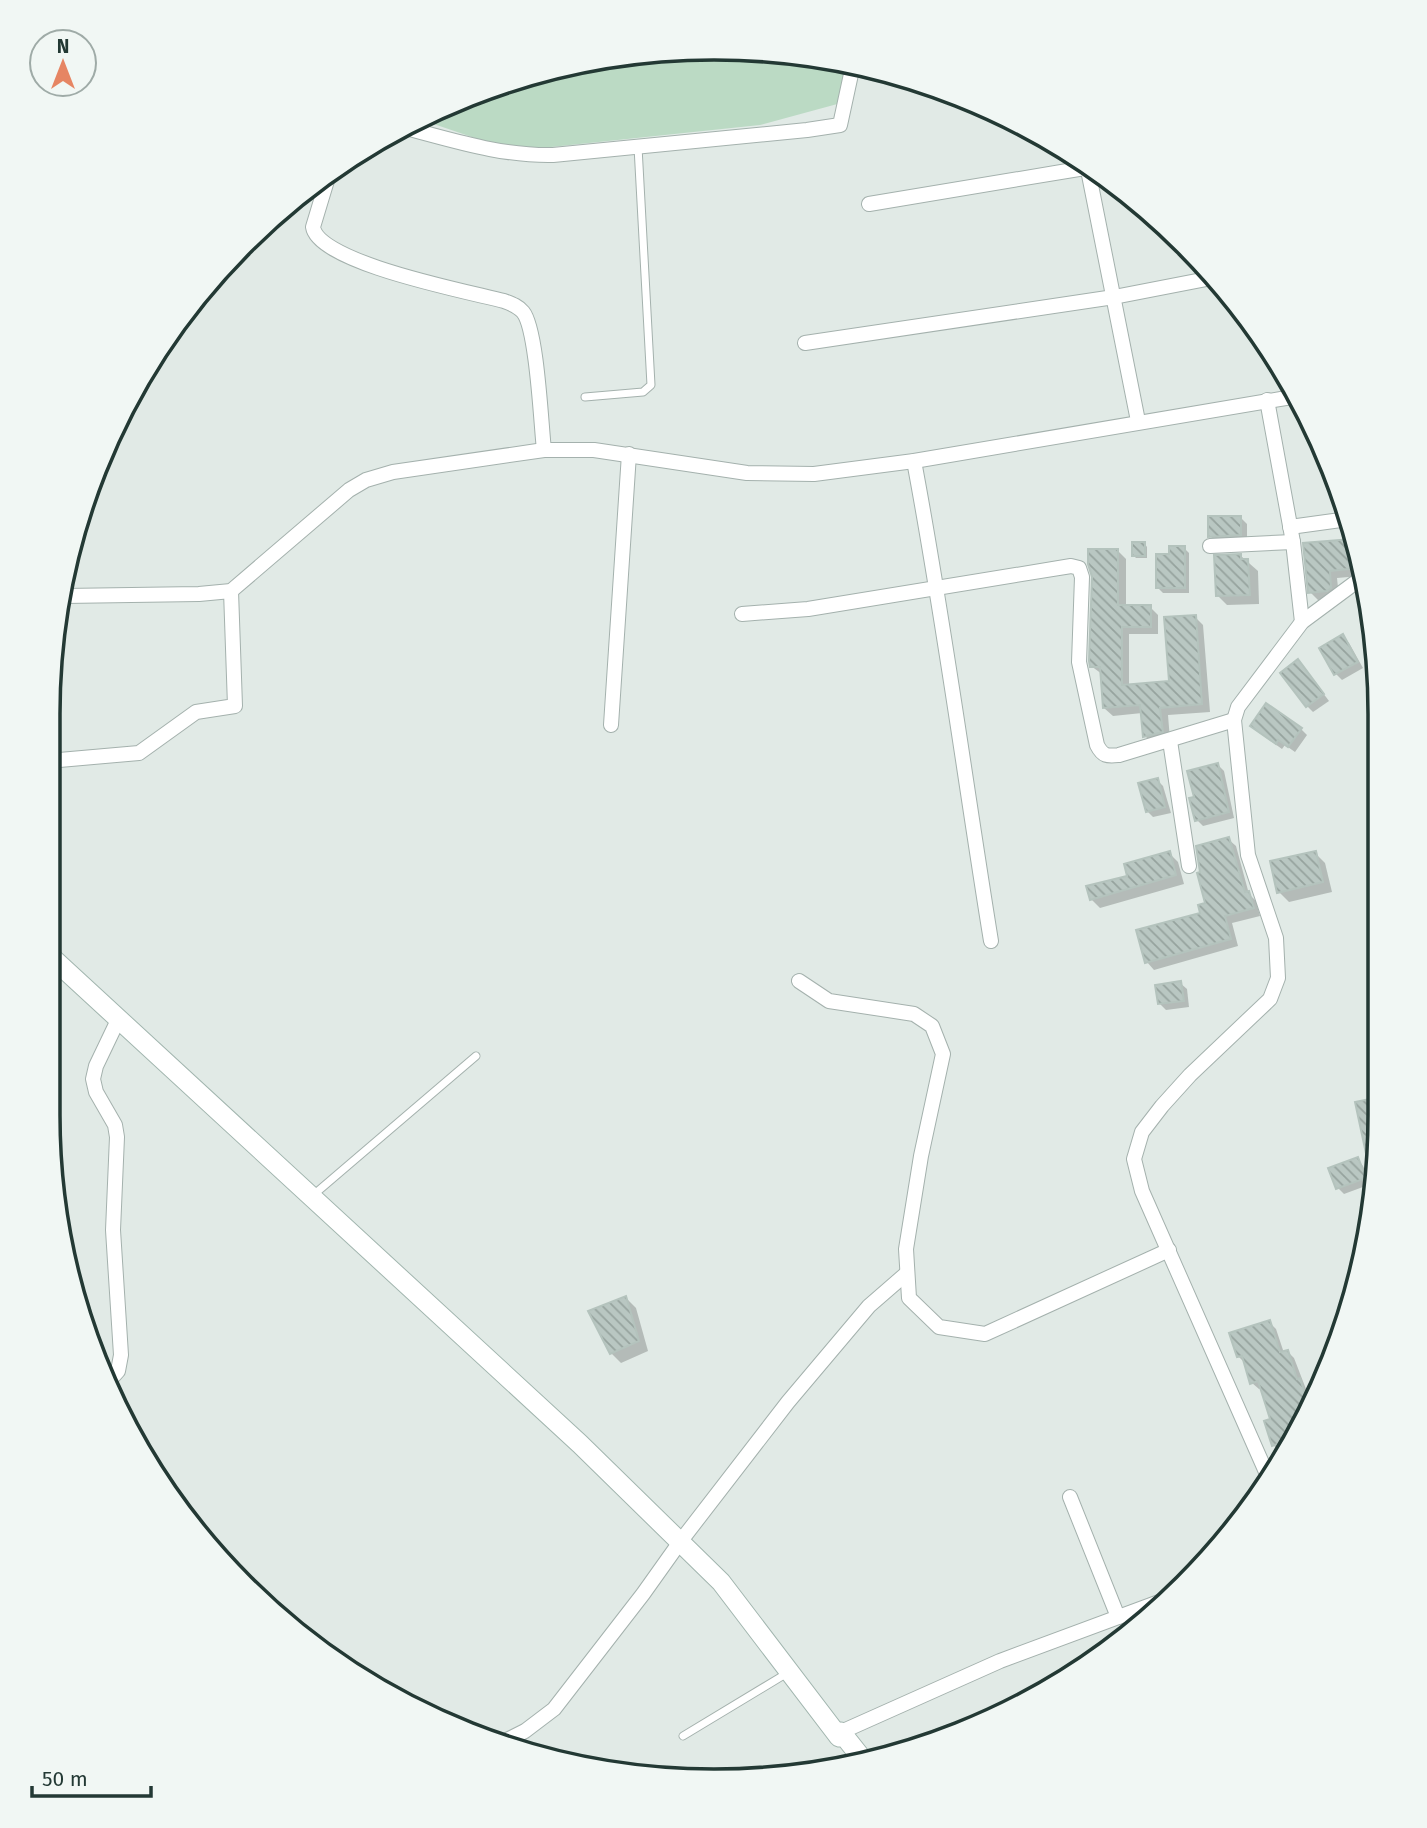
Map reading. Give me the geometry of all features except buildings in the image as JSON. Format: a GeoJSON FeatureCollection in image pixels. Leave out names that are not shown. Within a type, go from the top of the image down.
{"type":"FeatureCollection","features":[{"type":"Feature","properties":{"kind":"street"},"geometry":{"type":"LineString","coordinates":[[417,131],[496,152],[522,156],[638,147],[840,125],[851,74]]}},
{"type":"Feature","properties":{"kind":"street"},"geometry":{"type":"LineString","coordinates":[[869,204],[1076,169]]}},
{"type":"Feature","properties":{"kind":"street"},"geometry":{"type":"LineString","coordinates":[[1091,180],[1138,422]]}},
{"type":"Feature","properties":{"kind":"street"},"geometry":{"type":"LineString","coordinates":[[325,188],[313,228],[319,240],[358,261],[386,271],[505,301],[516,305],[524,313],[532,338],[544,450]]}},
{"type":"Feature","properties":{"kind":"street"},"geometry":{"type":"LineString","coordinates":[[805,343],[1114,297],[1203,280]]}},
{"type":"Feature","properties":{"kind":"street"},"geometry":{"type":"LineString","coordinates":[[70,596],[231,591],[263,566],[335,500],[366,480],[393,472],[544,450],[594,450],[747,473],[814,474],[914,461],[1286,398]]}},
{"type":"Feature","properties":{"kind":"street"},"geometry":{"type":"LineString","coordinates":[[1267,400],[1293,542],[1302,622]]}},
{"type":"Feature","properties":{"kind":"street"},"geometry":{"type":"LineString","coordinates":[[611,725],[629,454]]}},
{"type":"Feature","properties":{"kind":"street"},"geometry":{"type":"LineString","coordinates":[[914,461],[938,589],[965,783],[991,941]]}},
{"type":"Feature","properties":{"kind":"street"},"geometry":{"type":"LineString","coordinates":[[1290,527],[1338,520]]}},
{"type":"Feature","properties":{"kind":"street"},"geometry":{"type":"LineString","coordinates":[[1210,546],[1293,542]]}},
{"type":"Feature","properties":{"kind":"street"},"geometry":{"type":"LineString","coordinates":[[742,614],[808,609],[1062,566],[1079,568],[1082,577],[1079,662],[1101,753],[1108,757],[1119,755],[1234,720]]}},
{"type":"Feature","properties":{"kind":"street"},"geometry":{"type":"LineString","coordinates":[[1264,1467],[1142,1191],[1134,1159],[1142,1132],[1162,1106],[1189,1075],[1270,999],[1278,978],[1276,938],[1248,855],[1234,720],[1238,707],[1302,622],[1354,583]]}},
{"type":"Feature","properties":{"kind":"street"},"geometry":{"type":"LineString","coordinates":[[60,760],[139,753],[196,712],[235,706],[231,591]]}},
{"type":"Feature","properties":{"kind":"street"},"geometry":{"type":"LineString","coordinates":[[1170,741],[1189,866]]}},
{"type":"Feature","properties":{"kind":"street"},"geometry":{"type":"LineString","coordinates":[[60,965],[580,1444],[721,1582],[839,1737],[842,1732],[1000,1661],[1141,1609]]}},
{"type":"Feature","properties":{"kind":"street"},"geometry":{"type":"LineString","coordinates":[[799,981],[829,1002],[914,1014],[932,1026],[943,1054],[921,1156],[906,1249],[909,1298],[939,1327],[985,1334],[1169,1250]]}},
{"type":"Feature","properties":{"kind":"street"},"geometry":{"type":"LineString","coordinates":[[114,1376],[118,1371],[121,1355],[113,1230],[118,1150],[115,1125],[96,1092],[93,1079],[96,1066],[118,1020]]}},
{"type":"Feature","properties":{"kind":"street"},"geometry":{"type":"LineString","coordinates":[[513,1737],[554,1709],[789,1402],[860,1317],[907,1273]]}},
{"type":"Feature","properties":{"kind":"street"},"geometry":{"type":"LineString","coordinates":[[1070,1497],[1118,1618]]}},
{"type":"Feature","properties":{"kind":"street"},"geometry":{"type":"LineString","coordinates":[[842,1732],[857,1752]]}},
{"type":"Feature","properties":{"kind":"lane"},"geometry":{"type":"LineString","coordinates":[[585,397],[643,391],[651,385],[638,147]]}},
{"type":"Feature","properties":{"kind":"lane"},"geometry":{"type":"LineString","coordinates":[[311,1197],[476,1056]]}},
{"type":"Feature","properties":{"kind":"lane"},"geometry":{"type":"LineString","coordinates":[[683,1736],[789,1672]]}},
{"type":"Feature","properties":{"kind":"green space"},"geometry":{"type":"Polygon","coordinates":[[[671,61],[756,61],[847,73],[841,103],[760,125],[513,151],[432,123],[503,94],[586,72],[628,65],[671,61]]]}}]}
